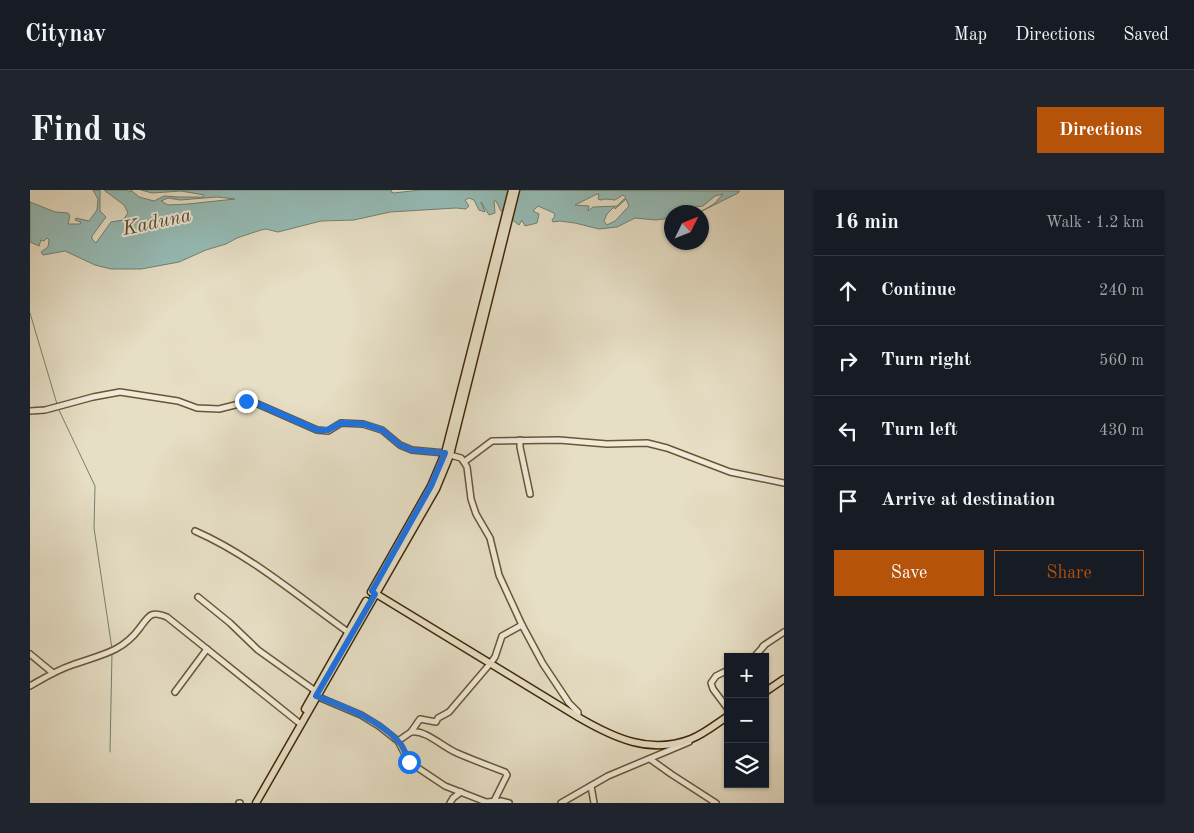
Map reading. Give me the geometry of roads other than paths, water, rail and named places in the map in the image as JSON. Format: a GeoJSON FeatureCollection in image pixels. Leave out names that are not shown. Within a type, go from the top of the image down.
{"type":"FeatureCollection","features":[{"type":"Feature","properties":{"kind":"main road"},"geometry":{"type":"LineString","coordinates":[[506,224],[512,190]]}},
{"type":"Feature","properties":{"kind":"main road"},"geometry":{"type":"LineString","coordinates":[[252,803],[374,592],[448,454],[516,190]]}},
{"type":"Feature","properties":{"kind":"main road"},"geometry":{"type":"LineString","coordinates":[[256,803],[348,632],[374,592]]}},
{"type":"Feature","properties":{"kind":"main road"},"geometry":{"type":"LineString","coordinates":[[374,592],[610,735],[640,744],[664,745],[692,738],[724,718]]}},
{"type":"Feature","properties":{"kind":"main road"},"geometry":{"type":"LineString","coordinates":[[769,689],[784,679]]}},
{"type":"Feature","properties":{"kind":"street"},"geometry":{"type":"LineString","coordinates":[[30,411],[52,408],[120,392],[178,401],[197,408],[219,409],[251,401],[317,430],[328,430],[341,423],[364,424],[382,430],[400,445],[412,450],[448,454],[461,458],[467,467],[471,499],[476,514],[490,538],[499,575],[522,625],[543,664],[569,703],[578,712],[578,717]]}},
{"type":"Feature","properties":{"kind":"street"},"geometry":{"type":"LineString","coordinates":[[520,440],[530,494]]}},
{"type":"Feature","properties":{"kind":"street"},"geometry":{"type":"LineString","coordinates":[[464,462],[492,441],[559,440],[607,444],[648,443],[667,448],[730,472],[784,483]]}},
{"type":"Feature","properties":{"kind":"street"},"geometry":{"type":"LineString","coordinates":[[194,531],[211,538],[268,574],[348,632]]}},
{"type":"Feature","properties":{"kind":"street"},"geometry":{"type":"LineString","coordinates":[[198,597],[230,623],[258,650],[315,693],[361,715],[379,726],[398,742],[412,765],[445,786],[486,802],[509,803]]}},
{"type":"Feature","properties":{"kind":"street"},"geometry":{"type":"LineString","coordinates":[[30,686],[53,673],[120,648],[152,614],[157,613],[167,617],[298,722]]}},
{"type":"Feature","properties":{"kind":"street"},"geometry":{"type":"LineString","coordinates":[[398,742],[411,732],[420,719],[436,722],[438,718],[449,712],[495,657],[502,636],[522,625]]}},
{"type":"Feature","properties":{"kind":"street"},"geometry":{"type":"LineString","coordinates":[[757,653],[763,646],[784,632]]}},
{"type":"Feature","properties":{"kind":"street"},"geometry":{"type":"LineString","coordinates":[[175,692],[206,649]]}},
{"type":"Feature","properties":{"kind":"street"},"geometry":{"type":"LineString","coordinates":[[30,654],[53,673]]}},
{"type":"Feature","properties":{"kind":"street"},"geometry":{"type":"LineString","coordinates":[[724,672],[716,676],[711,683],[713,689],[724,704]]}},
{"type":"Feature","properties":{"kind":"street"},"geometry":{"type":"LineString","coordinates":[[411,732],[422,733],[454,752],[505,772],[507,775],[494,802]]}},
{"type":"Feature","properties":{"kind":"street"},"geometry":{"type":"LineString","coordinates":[[561,803],[608,776],[677,748],[692,738]]}},
{"type":"Feature","properties":{"kind":"street"},"geometry":{"type":"LineString","coordinates":[[650,759],[716,803]]}},
{"type":"Feature","properties":{"kind":"street"},"geometry":{"type":"LineString","coordinates":[[591,786],[594,803]]}},
{"type":"Feature","properties":{"kind":"street"},"geometry":{"type":"LineString","coordinates":[[450,803],[453,798],[462,792]]}},
{"type":"Feature","properties":{"kind":"water","name":"Kaduna"},"geometry":{"type":"Polygon","coordinates":[[[93,190],[100,190],[100,211],[106,217],[92,236],[96,243],[111,222],[123,220],[128,213],[124,205],[104,190],[127,190],[130,192],[131,190],[139,197],[154,201],[164,196],[203,197],[204,195],[181,191],[152,193],[141,190],[392,190],[391,192],[394,193],[420,190],[740,191],[709,208],[723,194],[715,196],[704,205],[664,205],[664,219],[635,218],[617,227],[599,229],[575,223],[553,222],[554,213],[538,206],[533,211],[539,214],[537,223],[525,226],[522,220],[519,225],[501,211],[496,201],[494,201],[495,213],[489,215],[481,202],[485,212],[479,210],[474,200],[469,198],[465,200],[469,206],[466,209],[390,212],[354,220],[321,221],[278,232],[266,229],[261,230],[179,262],[141,269],[111,269],[95,265],[65,251],[43,255],[41,252],[48,247],[49,240],[47,238],[44,241],[41,240],[39,246],[30,242],[30,202],[55,212],[68,213],[70,216],[68,224],[80,224],[81,222],[75,220],[76,218],[89,221],[97,210],[98,199],[93,190]],[[599,194],[575,205],[589,206],[588,211],[593,207],[617,206],[626,197],[623,195],[615,200],[601,200],[598,199],[599,194]],[[217,197],[180,200],[168,198],[161,201],[168,205],[235,199],[217,197]],[[626,199],[607,214],[604,221],[607,225],[615,221],[629,206],[626,199]]]}},
{"type":"Feature","properties":{"kind":"waterway"},"geometry":{"type":"LineString","coordinates":[[30,313],[57,404]]}},
{"type":"Feature","properties":{"kind":"waterway"},"geometry":{"type":"LineString","coordinates":[[58,408],[95,486],[94,528],[112,649]]}},
{"type":"Feature","properties":{"kind":"waterway"},"geometry":{"type":"LineString","coordinates":[[110,752],[112,653]]}}]}
